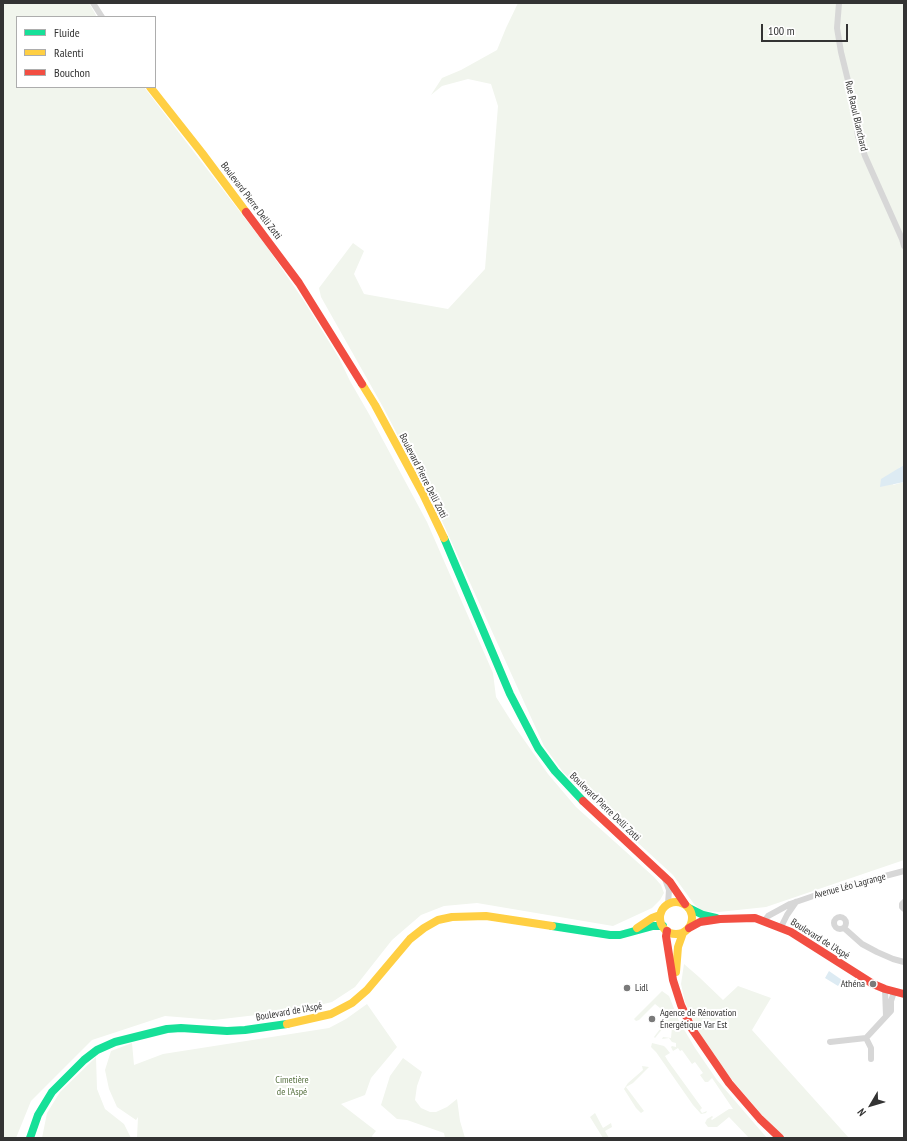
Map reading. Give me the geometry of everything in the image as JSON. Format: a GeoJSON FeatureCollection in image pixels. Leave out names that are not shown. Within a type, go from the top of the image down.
{"type":"FeatureCollection","features":[{"type":"Feature","properties":{"kind":"street"},"geometry":{"type":"LineString","coordinates":[[93,3],[101,16]]}},
{"type":"Feature","properties":{"kind":"street","name":"Rue Raoul Blanchard"},"geometry":{"type":"LineString","coordinates":[[839,3],[837,28],[852,97],[858,136],[865,156],[892,213],[904,246]]}},
{"type":"Feature","properties":{"kind":"street","name":"Boulevard Pierre Delli Zotti"},"geometry":{"type":"LineString","coordinates":[[151,88],[299,283],[375,405],[423,494],[458,570],[510,694],[538,748],[555,771],[574,792],[665,877],[676,889],[687,906]]}},
{"type":"Feature","properties":{"kind":"street","name":"Avenue Léo Lagrange"},"geometry":{"type":"LineString","coordinates":[[764,921],[768,916],[782,907],[796,902],[828,891],[904,871]]}},
{"type":"Feature","properties":{"kind":"street"},"geometry":{"type":"LineString","coordinates":[[665,877],[670,890],[668,904]]}},
{"type":"Feature","properties":{"kind":"street"},"geometry":{"type":"LineString","coordinates":[[677,993],[678,948],[686,930],[692,923],[692,918],[687,906],[677,902],[668,904],[663,909],[660,916],[665,929],[673,980],[677,993],[681,1005],[692,1029],[729,1084],[760,1119],[780,1138]]}},
{"type":"Feature","properties":{"kind":"street"},"geometry":{"type":"LineString","coordinates":[[781,927],[796,902]]}},
{"type":"Feature","properties":{"kind":"street"},"geometry":{"type":"LineString","coordinates":[[904,902],[902,906],[904,909]]}},
{"type":"Feature","properties":{"kind":"street","name":"Boulevard de l'Aspé"},"geometry":{"type":"LineString","coordinates":[[687,906],[702,915],[720,919]]}},
{"type":"Feature","properties":{"kind":"street","name":"Boulevard de l'Aspé"},"geometry":{"type":"LineString","coordinates":[[30,1138],[38,1115],[52,1092],[84,1060],[97,1050],[115,1042],[167,1029],[181,1028],[227,1031],[244,1030],[289,1024],[331,1014],[352,1003],[362,995],[410,938],[438,920],[452,917],[486,916],[610,935],[653,926],[665,929]]}},
{"type":"Feature","properties":{"kind":"street","name":"Boulevard de l'Aspé"},"geometry":{"type":"LineString","coordinates":[[633,931],[652,918],[660,916]]}},
{"type":"Feature","properties":{"kind":"street","name":"Boulevard de l'Aspé"},"geometry":{"type":"LineString","coordinates":[[686,930],[700,922],[720,919],[755,918],[781,927],[797,935],[860,976],[885,989],[904,994]]}},
{"type":"Feature","properties":{"kind":"street"},"geometry":{"type":"LineString","coordinates":[[844,928],[862,944],[892,959],[904,962]]}},
{"type":"Feature","properties":{"kind":"street"},"geometry":{"type":"LineString","coordinates":[[665,929],[674,934],[686,930]]}},
{"type":"Feature","properties":{"kind":"street"},"geometry":{"type":"LineString","coordinates":[[885,989],[886,1016]]}},
{"type":"Feature","properties":{"kind":"street"},"geometry":{"type":"LineString","coordinates":[[830,1042],[866,1038],[890,1011],[894,992]]}},
{"type":"Feature","properties":{"kind":"street"},"geometry":{"type":"LineString","coordinates":[[866,1038],[871,1048],[871,1059]]}},
{"type":"Feature","properties":{"kind":"street"},"geometry":{"type":"LineString","coordinates":[[760,1119],[774,1138]]}},
{"type":"Feature","properties":{"kind":"green space"},"geometry":{"type":"Polygon","coordinates":[[[3,3],[89,3],[96,16],[16,16],[16,88],[145,88],[267,247],[304,301],[339,358],[427,522],[493,673],[496,697],[515,727],[548,774],[576,807],[654,877],[661,885],[664,893],[660,900],[652,908],[613,926],[477,903],[444,906],[421,915],[392,940],[355,987],[332,1002],[299,1010],[214,1020],[165,1016],[92,1040],[31,1101],[16,1138],[3,1138],[3,3]]]}},
{"type":"Feature","properties":{"kind":"green space"},"geometry":{"type":"Polygon","coordinates":[[[518,3],[904,3],[904,465],[899,468],[893,485],[904,482],[904,860],[766,907],[719,912],[702,911],[694,904],[673,875],[590,799],[563,772],[544,746],[442,521],[383,407],[321,297],[319,288],[353,243],[364,251],[354,274],[364,294],[448,309],[485,269],[498,106],[491,84],[468,79],[442,86],[431,95],[442,78],[461,70],[497,50],[518,3]]]}},
{"type":"Feature","properties":{"kind":"green space"},"geometry":{"type":"Polygon","coordinates":[[[684,964],[723,1000],[738,986],[771,998],[752,1030],[849,1138],[785,1138],[762,1115],[711,1052],[696,1027],[685,1002],[681,984],[684,964]]]}},
{"type":"Feature","properties":{"kind":"green space"},"geometry":{"type":"Polygon","coordinates":[[[662,991],[669,996],[679,1021],[717,1080],[767,1138],[749,1138],[729,1117],[717,1127],[708,1127],[705,1123],[707,1119],[712,1116],[712,1120],[729,1109],[733,1109],[712,1078],[708,1082],[705,1082],[700,1075],[703,1073],[695,1062],[692,1064],[682,1050],[680,1051],[678,1048],[673,1051],[671,1047],[676,1047],[676,1043],[672,1042],[669,1038],[662,1039],[663,1037],[671,1038],[672,1027],[667,1026],[663,1028],[655,1038],[654,1037],[660,1029],[658,1026],[665,1021],[660,1008],[655,1004],[639,1020],[636,1021],[634,1019],[662,991]]]}},
{"type":"Feature","properties":{"kind":"green space","name":"Cimetière de l'Aspé"},"geometry":{"type":"Polygon","coordinates":[[[367,1004],[397,1047],[371,1078],[365,1095],[341,1104],[376,1131],[372,1136],[373,1138],[137,1138],[138,1117],[136,1120],[117,1107],[109,1089],[105,1070],[111,1051],[132,1043],[134,1065],[163,1054],[329,1028],[346,1019],[367,1004]]]}},
{"type":"Feature","properties":{"kind":"green space"},"geometry":{"type":"Polygon","coordinates":[[[652,1043],[664,1046],[670,1053],[665,1056],[702,1108],[700,1110],[702,1113],[707,1111],[706,1113],[701,1114],[693,1105],[651,1047],[652,1043]]]}},
{"type":"Feature","properties":{"kind":"green space"},"geometry":{"type":"Polygon","coordinates":[[[96,1057],[97,1089],[105,1109],[124,1124],[131,1138],[42,1138],[47,1113],[60,1092],[96,1057]]]}},
{"type":"Feature","properties":{"kind":"green space"},"geometry":{"type":"Polygon","coordinates":[[[403,1058],[422,1072],[417,1086],[415,1100],[421,1108],[430,1112],[436,1112],[447,1107],[457,1099],[460,1121],[465,1138],[445,1138],[444,1133],[407,1120],[397,1119],[381,1105],[390,1076],[403,1058]]]}},
{"type":"Feature","properties":{"kind":"green space"},"geometry":{"type":"Polygon","coordinates":[[[642,1066],[649,1067],[633,1083],[626,1087],[644,1111],[641,1113],[624,1089],[628,1083],[643,1070],[642,1066]]]}},
{"type":"Feature","properties":{"kind":"green space"},"geometry":{"type":"Polygon","coordinates":[[[595,1113],[603,1128],[611,1123],[612,1127],[605,1131],[609,1138],[603,1138],[590,1117],[595,1113]]]}},
{"type":"Feature","properties":{"kind":"shaded area"},"geometry":{"type":"Polygon","coordinates":[[[904,465],[904,482],[880,487],[881,479],[904,465]]]}},
{"type":"Feature","properties":{"kind":"shaded area"},"geometry":{"type":"Polygon","coordinates":[[[829,971],[842,980],[838,986],[825,978],[829,971]]]}},
{"type":"Feature","properties":{"kind":"traffic: fast"},"geometry":{"type":"LineString","coordinates":[[444,538],[510,694],[538,748],[555,771],[583,801]]}},
{"type":"Feature","properties":{"kind":"traffic: fast"},"geometry":{"type":"LineString","coordinates":[[689,908],[703,915],[716,918]]}},
{"type":"Feature","properties":{"kind":"traffic: fast"},"geometry":{"type":"LineString","coordinates":[[552,926],[610,935],[620,935],[653,926],[663,926]]}},
{"type":"Feature","properties":{"kind":"traffic: fast"},"geometry":{"type":"LineString","coordinates":[[30,1138],[38,1115],[52,1092],[84,1060],[97,1050],[115,1042],[167,1029],[181,1028],[227,1031],[287,1024]]}},
{"type":"Feature","properties":{"kind":"traffic: slow"},"geometry":{"type":"LineString","coordinates":[[151,88],[246,212]]}},
{"type":"Feature","properties":{"kind":"traffic: slow"},"geometry":{"type":"LineString","coordinates":[[362,384],[423,494],[444,538]]}},
{"type":"Feature","properties":{"kind":"traffic: slow"},"geometry":{"type":"LineString","coordinates":[[673,902],[679,902],[689,909],[692,918],[691,924],[685,931],[679,934],[673,934],[663,927],[660,921],[660,915],[667,905],[673,902]]}},
{"type":"Feature","properties":{"kind":"traffic: slow"},"geometry":{"type":"LineString","coordinates":[[637,928],[652,918],[660,915]]}},
{"type":"Feature","properties":{"kind":"traffic: slow"},"geometry":{"type":"LineString","coordinates":[[287,1024],[331,1014],[352,1003],[367,990],[410,939],[424,928],[438,920],[452,917],[486,916],[552,926]]}},
{"type":"Feature","properties":{"kind":"traffic: slow"},"geometry":{"type":"LineString","coordinates":[[676,972],[678,947],[683,933]]}},
{"type":"Feature","properties":{"kind":"traffic: jam"},"geometry":{"type":"LineString","coordinates":[[246,212],[299,283],[362,384]]}},
{"type":"Feature","properties":{"kind":"traffic: jam"},"geometry":{"type":"LineString","coordinates":[[583,801],[670,882],[685,904]]}},
{"type":"Feature","properties":{"kind":"traffic: jam"},"geometry":{"type":"LineString","coordinates":[[689,928],[700,922],[720,919],[755,918],[791,932],[873,984],[904,994]]}},
{"type":"Feature","properties":{"kind":"traffic: jam"},"geometry":{"type":"LineString","coordinates":[[667,931],[666,936],[673,980],[681,1005],[692,1029],[729,1083],[760,1119],[780,1138]]}},
{"type":"Feature","properties":{"kind":"place","name":"Athéna"},"geometry":{"type":"Point","coordinates":[873,984]}},
{"type":"Feature","properties":{"kind":"place","name":"Lidl"},"geometry":{"type":"Point","coordinates":[627,988]}},
{"type":"Feature","properties":{"kind":"place","name":"Agence de Rénovation Énergétique Var Est"},"geometry":{"type":"Point","coordinates":[652,1019]}}]}
